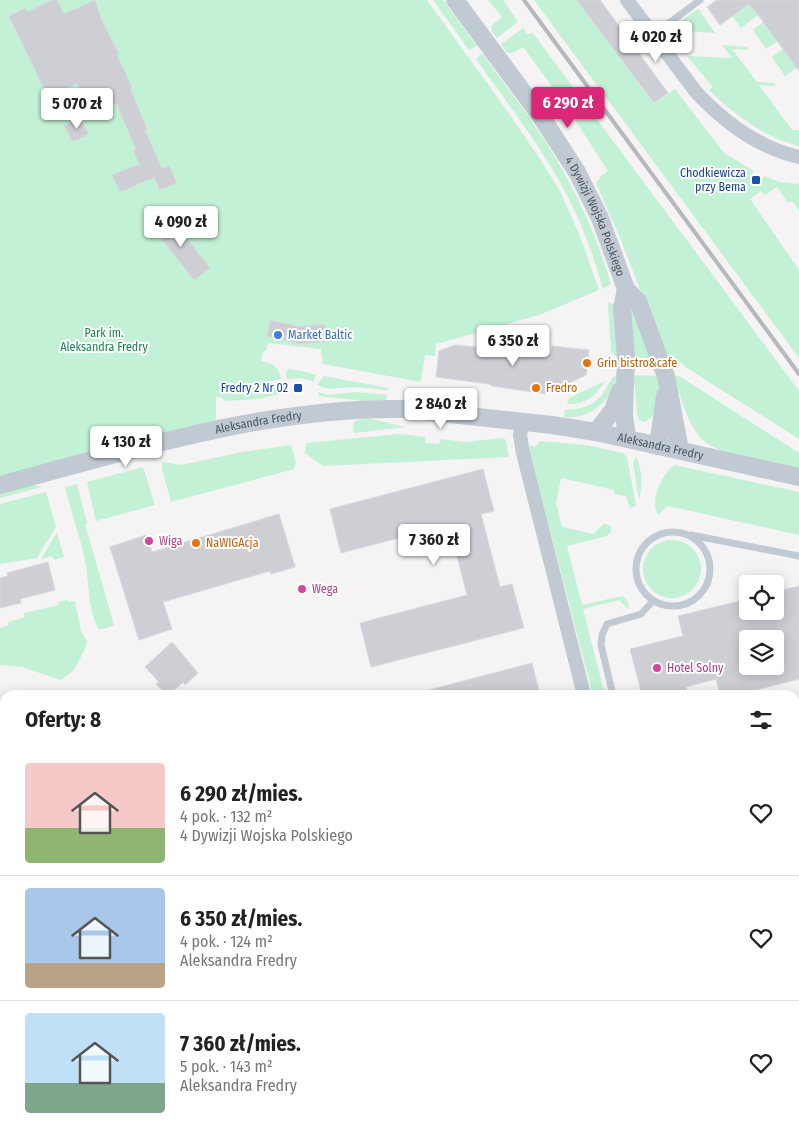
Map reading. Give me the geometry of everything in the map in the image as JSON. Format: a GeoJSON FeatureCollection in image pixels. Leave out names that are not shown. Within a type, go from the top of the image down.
{"type":"FeatureCollection","features":[{"type":"Feature","properties":{"kind":"street","name":"4 Dywizji Wojska Polskiego"},"geometry":{"type":"LineString","coordinates":[[455,0],[540,115],[577,172],[600,218],[626,289],[638,301],[666,376],[680,450]]}},
{"type":"Feature","properties":{"kind":"street"},"geometry":{"type":"LineString","coordinates":[[627,0],[696,92],[727,121],[767,145],[799,157]]}},
{"type":"Feature","properties":{"kind":"street","name":"4 Dywizji Wojska Polskiego"},"geometry":{"type":"LineString","coordinates":[[626,289],[622,308],[627,374],[624,414],[627,438]]}},
{"type":"Feature","properties":{"kind":"street","name":"4 Dywizji Wojska Polskiego"},"geometry":{"type":"LineString","coordinates":[[596,432],[613,410],[627,374]]}},
{"type":"Feature","properties":{"kind":"street","name":"4 Dywizji Wojska Polskiego"},"geometry":{"type":"LineString","coordinates":[[658,446],[665,401],[666,376]]}},
{"type":"Feature","properties":{"kind":"street","name":"Aleksandra Fredry"},"geometry":{"type":"LineString","coordinates":[[0,485],[218,428],[295,416],[359,410],[404,409],[596,432],[799,477]]}},
{"type":"Feature","properties":{"kind":"street"},"geometry":{"type":"LineString","coordinates":[[522,423],[520,435],[522,453],[583,690]]}},
{"type":"Feature","properties":{"kind":"lane"},"geometry":{"type":"LineString","coordinates":[[653,35],[700,0]]}},
{"type":"Feature","properties":{"kind":"lane"},"geometry":{"type":"LineString","coordinates":[[684,534],[695,539],[704,548],[709,560],[710,572],[707,585],[700,595],[690,603],[678,606],[665,606],[653,600],[645,592],[639,582],[636,570],[638,558],[644,547],[662,534],[673,532],[684,534],[799,556]]}},
{"type":"Feature","properties":{"kind":"lane"},"geometry":{"type":"LineString","coordinates":[[612,690],[601,645],[602,635],[607,624],[641,614],[653,600]]}},
{"type":"Feature","properties":{"kind":"green space","name":"Park im. Aleksandra Fredry"},"geometry":{"type":"Polygon","coordinates":[[[0,0],[427,0],[508,112],[560,191],[579,234],[599,290],[539,315],[436,344],[435,356],[425,355],[421,382],[323,364],[321,349],[268,343],[266,351],[263,351],[261,361],[275,366],[279,371],[281,379],[256,385],[255,391],[282,385],[280,394],[257,399],[226,401],[216,397],[216,420],[0,476],[0,0]]]}},
{"type":"Feature","properties":{"kind":"green space"},"geometry":{"type":"Polygon","coordinates":[[[433,0],[443,0],[477,46],[469,50],[433,0]]]}},
{"type":"Feature","properties":{"kind":"green space"},"geometry":{"type":"Polygon","coordinates":[[[488,0],[503,0],[518,22],[497,38],[491,30],[492,25],[502,17],[488,0]]]}},
{"type":"Feature","properties":{"kind":"green space"},"geometry":{"type":"Polygon","coordinates":[[[534,0],[577,0],[607,40],[631,23],[638,32],[614,50],[654,104],[675,89],[724,153],[754,171],[751,175],[761,180],[764,176],[779,182],[799,184],[799,211],[792,201],[788,203],[777,187],[765,195],[761,191],[750,199],[799,270],[799,358],[534,0]]]}},
{"type":"Feature","properties":{"kind":"green space"},"geometry":{"type":"Polygon","coordinates":[[[754,1],[762,12],[741,28],[732,16],[754,1]]]}},
{"type":"Feature","properties":{"kind":"green space"},"geometry":{"type":"Polygon","coordinates":[[[698,9],[715,33],[688,31],[680,22],[698,9]]]}},
{"type":"Feature","properties":{"kind":"green space"},"geometry":{"type":"Polygon","coordinates":[[[767,19],[781,39],[766,49],[753,30],[767,19]]]}},
{"type":"Feature","properties":{"kind":"green space"},"geometry":{"type":"Polygon","coordinates":[[[523,28],[528,35],[532,32],[799,391],[799,439],[687,368],[678,360],[668,361],[620,238],[596,183],[608,171],[570,112],[561,118],[554,116],[549,109],[550,103],[559,96],[523,47],[513,53],[507,53],[501,44],[523,28]]]}},
{"type":"Feature","properties":{"kind":"green space"},"geometry":{"type":"Polygon","coordinates":[[[722,45],[747,47],[749,50],[732,49],[757,82],[774,83],[776,86],[759,85],[792,130],[799,130],[799,146],[762,131],[729,108],[709,90],[713,87],[687,56],[732,58],[722,45]]]}},
{"type":"Feature","properties":{"kind":"green space"},"geometry":{"type":"Polygon","coordinates":[[[787,46],[799,66],[785,76],[772,57],[787,46]]]}},
{"type":"Feature","properties":{"kind":"green space"},"geometry":{"type":"Polygon","coordinates":[[[482,53],[538,131],[575,192],[592,231],[611,284],[603,289],[588,243],[569,199],[537,145],[476,59],[482,53]]]}},
{"type":"Feature","properties":{"kind":"green space"},"geometry":{"type":"Polygon","coordinates":[[[608,303],[615,304],[619,357],[615,356],[611,351],[608,303]]]}},
{"type":"Feature","properties":{"kind":"green space"},"geometry":{"type":"Polygon","coordinates":[[[630,304],[652,359],[633,358],[630,304]]]}},
{"type":"Feature","properties":{"kind":"green space"},"geometry":{"type":"Polygon","coordinates":[[[288,369],[316,375],[313,382],[302,378],[287,379],[286,373],[288,369]]]}},
{"type":"Feature","properties":{"kind":"green space"},"geometry":{"type":"Polygon","coordinates":[[[619,374],[612,392],[599,406],[583,415],[564,417],[565,410],[581,408],[594,402],[602,395],[613,377],[619,374]]]}},
{"type":"Feature","properties":{"kind":"green space"},"geometry":{"type":"Polygon","coordinates":[[[634,375],[658,376],[659,395],[657,408],[654,414],[644,422],[639,420],[637,413],[634,375]]]}},
{"type":"Feature","properties":{"kind":"green space"},"geometry":{"type":"Polygon","coordinates":[[[324,376],[388,388],[388,390],[355,387],[328,389],[317,385],[324,376]]]}},
{"type":"Feature","properties":{"kind":"green space"},"geometry":{"type":"Polygon","coordinates":[[[673,376],[679,376],[799,453],[799,468],[746,458],[719,450],[708,444],[700,437],[691,424],[673,376]]]}},
{"type":"Feature","properties":{"kind":"green space"},"geometry":{"type":"Polygon","coordinates":[[[605,381],[594,395],[585,401],[567,404],[569,398],[605,381]]]}},
{"type":"Feature","properties":{"kind":"green space"},"geometry":{"type":"Polygon","coordinates":[[[318,392],[328,395],[355,392],[387,395],[386,400],[365,401],[319,396],[318,392]]]}},
{"type":"Feature","properties":{"kind":"green space"},"geometry":{"type":"Polygon","coordinates":[[[367,418],[405,427],[354,433],[353,424],[355,421],[367,418]]]}},
{"type":"Feature","properties":{"kind":"green space"},"geometry":{"type":"Polygon","coordinates":[[[400,434],[426,437],[425,443],[439,444],[440,439],[465,442],[503,438],[506,440],[509,457],[323,466],[305,453],[306,443],[400,434]]]}},
{"type":"Feature","properties":{"kind":"green space"},"geometry":{"type":"Polygon","coordinates":[[[540,441],[586,445],[623,453],[627,457],[636,506],[630,509],[626,496],[614,494],[614,490],[561,478],[556,503],[562,527],[594,534],[604,523],[611,526],[611,531],[607,536],[567,546],[582,605],[622,596],[628,603],[628,609],[619,600],[583,609],[604,690],[592,690],[529,450],[530,445],[535,447],[540,441]]]}},
{"type":"Feature","properties":{"kind":"green space"},"geometry":{"type":"Polygon","coordinates":[[[291,445],[296,462],[294,469],[171,502],[162,469],[162,462],[181,465],[242,452],[291,445]]]}},
{"type":"Feature","properties":{"kind":"green space"},"geometry":{"type":"Polygon","coordinates":[[[636,456],[641,478],[639,500],[633,463],[636,456]]]}},
{"type":"Feature","properties":{"kind":"green space"},"geometry":{"type":"Polygon","coordinates":[[[675,465],[799,492],[799,535],[668,506],[658,515],[655,502],[658,488],[666,474],[675,465]]]}},
{"type":"Feature","properties":{"kind":"green space"},"geometry":{"type":"Polygon","coordinates":[[[143,467],[155,505],[96,521],[87,482],[143,467]]]}},
{"type":"Feature","properties":{"kind":"green space"},"geometry":{"type":"Polygon","coordinates":[[[77,484],[87,523],[85,524],[114,625],[105,629],[99,629],[95,623],[83,551],[65,487],[77,484]]]}},
{"type":"Feature","properties":{"kind":"green space"},"geometry":{"type":"Polygon","coordinates":[[[33,485],[42,487],[0,498],[0,494],[33,485]]]}},
{"type":"Feature","properties":{"kind":"green space"},"geometry":{"type":"Polygon","coordinates":[[[46,492],[56,527],[37,558],[0,564],[0,504],[46,492]]]}},
{"type":"Feature","properties":{"kind":"green space"},"geometry":{"type":"Polygon","coordinates":[[[57,532],[64,557],[54,560],[52,556],[41,559],[57,532]]]}},
{"type":"Feature","properties":{"kind":"green space"},"geometry":{"type":"Polygon","coordinates":[[[672,540],[683,542],[696,553],[701,569],[699,580],[688,593],[672,598],[661,596],[648,585],[643,569],[645,558],[656,545],[672,540]]]}},
{"type":"Feature","properties":{"kind":"green space"},"geometry":{"type":"Polygon","coordinates":[[[68,600],[68,602],[75,601],[81,631],[87,642],[74,670],[61,680],[22,667],[0,665],[0,628],[9,625],[8,622],[25,617],[24,613],[59,605],[58,602],[68,600]]]}},
{"type":"Feature","properties":{"kind":"building"},"geometry":{"type":"Polygon","coordinates":[[[52,0],[57,0],[64,14],[95,0],[101,18],[119,54],[117,55],[132,87],[130,88],[147,129],[145,130],[162,169],[169,166],[177,183],[160,190],[154,177],[120,192],[112,175],[139,164],[133,150],[136,149],[116,103],[92,115],[77,83],[48,97],[9,16],[25,8],[27,12],[52,0]]]}},
{"type":"Feature","properties":{"kind":"building"},"geometry":{"type":"Polygon","coordinates":[[[577,0],[600,0],[668,93],[654,103],[577,0]]]}},
{"type":"Feature","properties":{"kind":"building"},"geometry":{"type":"Polygon","coordinates":[[[717,0],[799,0],[799,71],[749,4],[720,25],[707,7],[717,0]]]}},
{"type":"Feature","properties":{"kind":"building"},"geometry":{"type":"Polygon","coordinates":[[[80,118],[89,134],[73,142],[64,126],[80,118]]]}},
{"type":"Feature","properties":{"kind":"building"},"geometry":{"type":"Polygon","coordinates":[[[168,215],[210,268],[194,280],[153,228],[168,215]]]}},
{"type":"Feature","properties":{"kind":"building"},"geometry":{"type":"Polygon","coordinates":[[[270,320],[301,327],[325,324],[327,341],[300,344],[267,336],[270,320]]]}},
{"type":"Feature","properties":{"kind":"building"},"geometry":{"type":"Polygon","coordinates":[[[455,345],[551,354],[552,346],[589,350],[586,375],[563,386],[547,384],[546,394],[436,377],[439,351],[455,345]]]}},
{"type":"Feature","properties":{"kind":"building"},"geometry":{"type":"Polygon","coordinates":[[[483,469],[494,511],[481,514],[500,587],[512,584],[524,628],[371,667],[360,623],[467,595],[449,525],[341,553],[330,509],[483,469]]]}},
{"type":"Feature","properties":{"kind":"building"},"geometry":{"type":"Polygon","coordinates":[[[279,514],[295,567],[271,574],[270,571],[163,602],[172,629],[139,640],[110,547],[146,535],[152,552],[279,514]]]}},
{"type":"Feature","properties":{"kind":"building"},"geometry":{"type":"Polygon","coordinates":[[[48,562],[55,590],[20,599],[21,603],[0,608],[0,578],[8,576],[7,573],[48,562]]]}},
{"type":"Feature","properties":{"kind":"building"},"geometry":{"type":"Polygon","coordinates":[[[799,586],[799,679],[756,690],[719,690],[716,679],[686,687],[687,690],[641,690],[630,649],[683,636],[678,616],[739,601],[739,620],[784,620],[784,590],[799,586]]]}},
{"type":"Feature","properties":{"kind":"building"},"geometry":{"type":"Polygon","coordinates":[[[172,642],[198,673],[185,685],[183,682],[174,690],[162,690],[156,684],[159,682],[145,667],[172,642]]]}},
{"type":"Feature","properties":{"kind":"building"},"geometry":{"type":"Polygon","coordinates":[[[532,663],[539,690],[429,690],[532,663]]]}},
{"type":"Feature","properties":{"kind":"railway"},"geometry":{"type":"LineString","coordinates":[[524,0],[799,374]]}},
{"type":"Feature","properties":{"kind":"place","name":"Chodkiewicza przy Bema"},"geometry":{"type":"Point","coordinates":[756,180]}},
{"type":"Feature","properties":{"kind":"place","name":"Market Baltic"},"geometry":{"type":"Point","coordinates":[278,335]}},
{"type":"Feature","properties":{"kind":"place","name":"Grin bistro&cafe"},"geometry":{"type":"Point","coordinates":[587,363]}},
{"type":"Feature","properties":{"kind":"place","name":"Fredry 2 Nr 02"},"geometry":{"type":"Point","coordinates":[298,388]}},
{"type":"Feature","properties":{"kind":"place","name":"Fredro"},"geometry":{"type":"Point","coordinates":[536,388]}},
{"type":"Feature","properties":{"kind":"place","name":"Wiga"},"geometry":{"type":"Point","coordinates":[149,541]}},
{"type":"Feature","properties":{"kind":"place","name":"NaWIGAcja"},"geometry":{"type":"Point","coordinates":[196,543]}},
{"type":"Feature","properties":{"kind":"place","name":"Wega"},"geometry":{"type":"Point","coordinates":[302,589]}},
{"type":"Feature","properties":{"kind":"place","name":"Hotel Solny"},"geometry":{"type":"Point","coordinates":[657,668]}}]}
